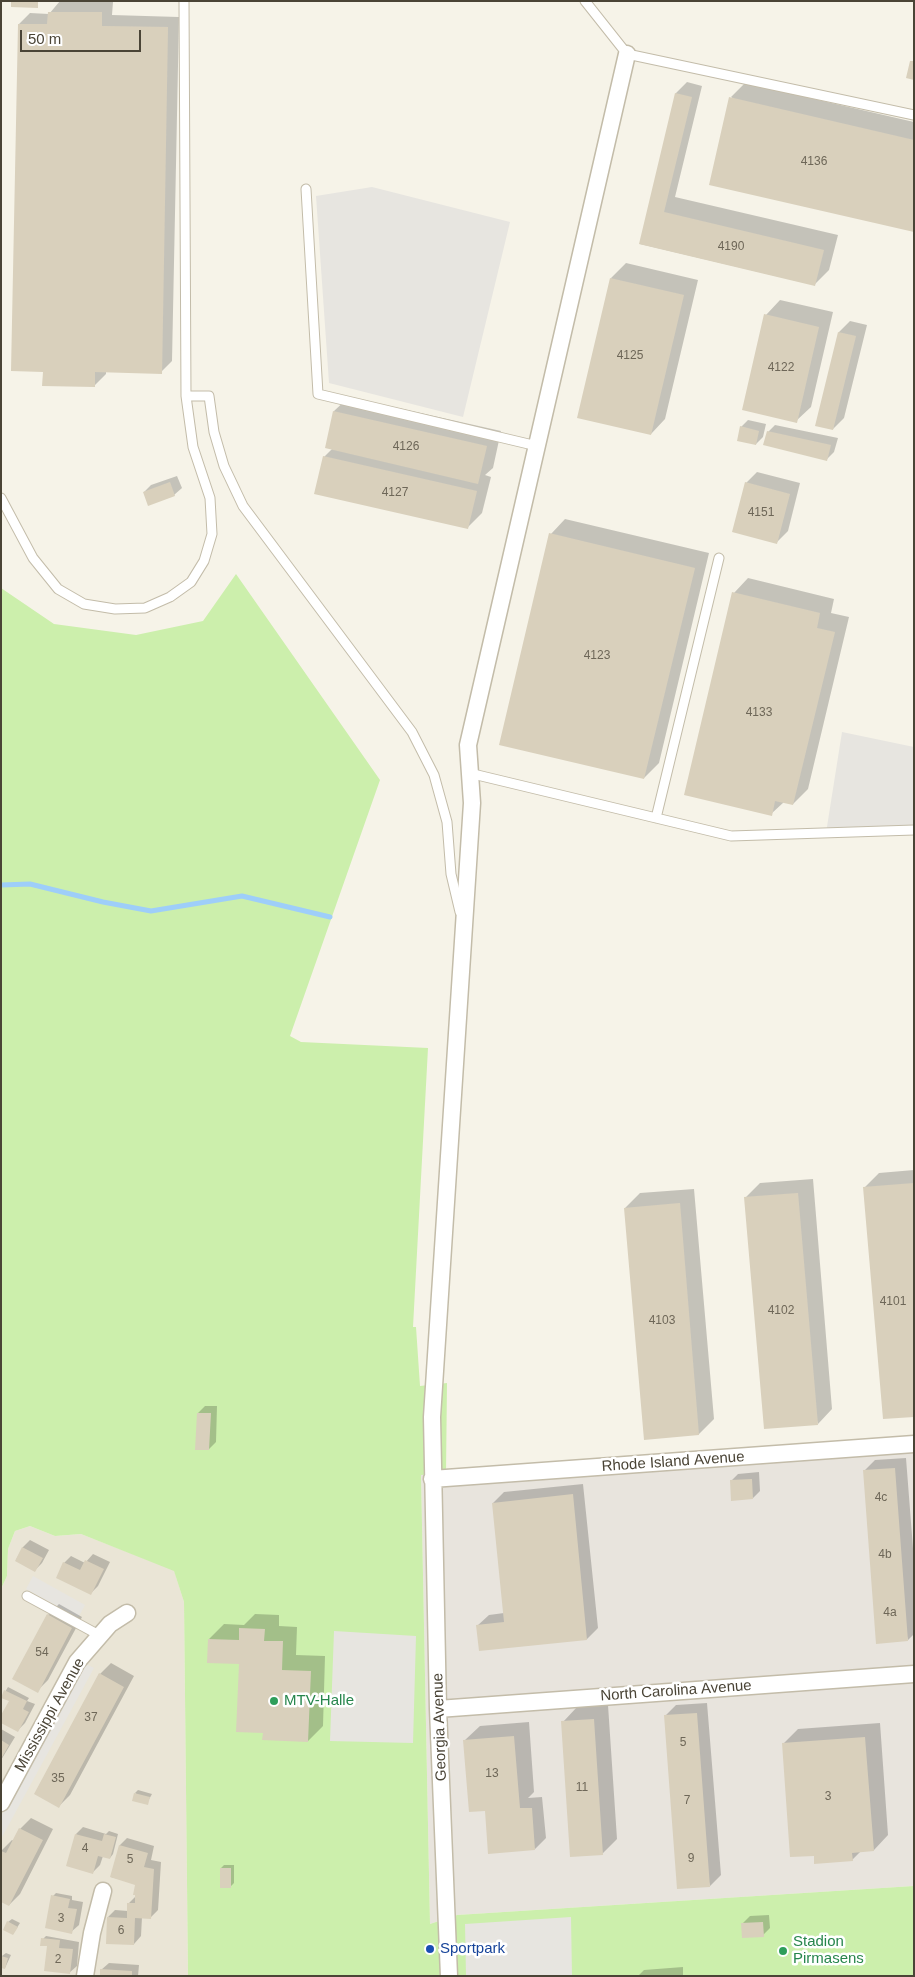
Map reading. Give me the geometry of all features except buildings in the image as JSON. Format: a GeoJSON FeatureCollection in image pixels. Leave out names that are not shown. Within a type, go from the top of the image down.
{"type":"FeatureCollection","features":[{"type":"Feature","properties":{"kind":"street","name":"Georgia Avenue"},"geometry":{"type":"LineString","coordinates":[[449,1976],[438,1709],[432,1417],[472,803],[468,745],[627,54]]}},
{"type":"Feature","properties":{"kind":"street","name":"Rhode Island Avenue"},"geometry":{"type":"LineString","coordinates":[[432,1479],[914,1444]]}},
{"type":"Feature","properties":{"kind":"street","name":"Mississippi Avenue"},"geometry":{"type":"LineString","coordinates":[[1,1803],[77,1662],[99,1635],[127,1613]]}},
{"type":"Feature","properties":{"kind":"street","name":"North Carolina Avenue"},"geometry":{"type":"LineString","coordinates":[[438,1709],[914,1674]]}},
{"type":"Feature","properties":{"kind":"street"},"geometry":{"type":"LineString","coordinates":[[85,1976],[92,1934],[103,1891]]}},
{"type":"Feature","properties":{"kind":"lane"},"geometry":{"type":"LineString","coordinates":[[1,498],[33,558],[58,589],[84,604],[115,609],[145,608],[170,597],[191,582],[204,561],[212,534],[210,498],[193,447],[186,396],[184,1]]}},
{"type":"Feature","properties":{"kind":"lane"},"geometry":{"type":"LineString","coordinates":[[585,1],[627,54],[914,115]]}},
{"type":"Feature","properties":{"kind":"lane"},"geometry":{"type":"LineString","coordinates":[[306,189],[318,394],[537,446]]}},
{"type":"Feature","properties":{"kind":"lane"},"geometry":{"type":"LineString","coordinates":[[186,396],[209,396],[214,432],[224,466],[243,506],[412,732],[434,775],[447,822],[450,874],[464,931]]}},
{"type":"Feature","properties":{"kind":"lane"},"geometry":{"type":"LineString","coordinates":[[656,818],[719,558]]}},
{"type":"Feature","properties":{"kind":"lane"},"geometry":{"type":"LineString","coordinates":[[469,773],[730,836],[914,830]]}},
{"type":"Feature","properties":{"kind":"lane"},"geometry":{"type":"LineString","coordinates":[[27,1596],[99,1635]]}},
{"type":"Feature","properties":{"kind":"shaded area"},"geometry":{"type":"Polygon","coordinates":[[[372,187],[510,222],[463,417],[329,383],[316,196],[372,187]]]}},
{"type":"Feature","properties":{"kind":"shaded area"},"geometry":{"type":"Polygon","coordinates":[[[842,732],[914,747],[914,830],[826,833],[842,732]]]}},
{"type":"Feature","properties":{"kind":"shaded area"},"geometry":{"type":"Polygon","coordinates":[[[914,1446],[914,1886],[457,1915],[430,1924],[421,1474],[914,1446]]]}},
{"type":"Feature","properties":{"kind":"shaded area"},"geometry":{"type":"Polygon","coordinates":[[[30,1526],[55,1536],[81,1534],[174,1570],[184,1602],[188,1976],[1,1976],[1,1589],[7,1576],[8,1549],[15,1531],[30,1526]]]}},
{"type":"Feature","properties":{"kind":"shaded area"},"geometry":{"type":"Polygon","coordinates":[[[33,1576],[85,1605],[78,1618],[26,1589],[33,1576]]]}},
{"type":"Feature","properties":{"kind":"shaded area"},"geometry":{"type":"Polygon","coordinates":[[[334,1631],[416,1636],[413,1743],[330,1741],[334,1631]]]}},
{"type":"Feature","properties":{"kind":"shaded area"},"geometry":{"type":"Polygon","coordinates":[[[84,1663],[94,1668],[1,1839],[1,1816],[84,1663]]]}},
{"type":"Feature","properties":{"kind":"shaded area"},"geometry":{"type":"Polygon","coordinates":[[[571,1917],[572,1976],[466,1976],[465,1924],[571,1917]]]}},
{"type":"Feature","properties":{"kind":"green space"},"geometry":{"type":"Polygon","coordinates":[[[236,574],[380,780],[290,1036],[301,1042],[428,1048],[413,1327],[416,1327],[420,1386],[447,1383],[446,1473],[421,1475],[430,1924],[457,1915],[914,1886],[914,1976],[188,1976],[184,1602],[174,1571],[81,1534],[55,1536],[30,1526],[15,1531],[8,1549],[7,1576],[1,1589],[1,588],[54,624],[136,635],[203,621],[236,574]]]}},
{"type":"Feature","properties":{"kind":"waterway"},"geometry":{"type":"LineString","coordinates":[[1,885],[30,884],[103,902],[151,911],[242,896],[330,917]]}},
{"type":"Feature","properties":{"kind":"place","name":"MTV-Halle"},"geometry":{"type":"Point","coordinates":[274,1701]}},
{"type":"Feature","properties":{"kind":"place","name":"Sportpark"},"geometry":{"type":"Point","coordinates":[430,1949]}},
{"type":"Feature","properties":{"kind":"place","name":"Stadion Pirmasens"},"geometry":{"type":"Point","coordinates":[783,1951]}}]}
